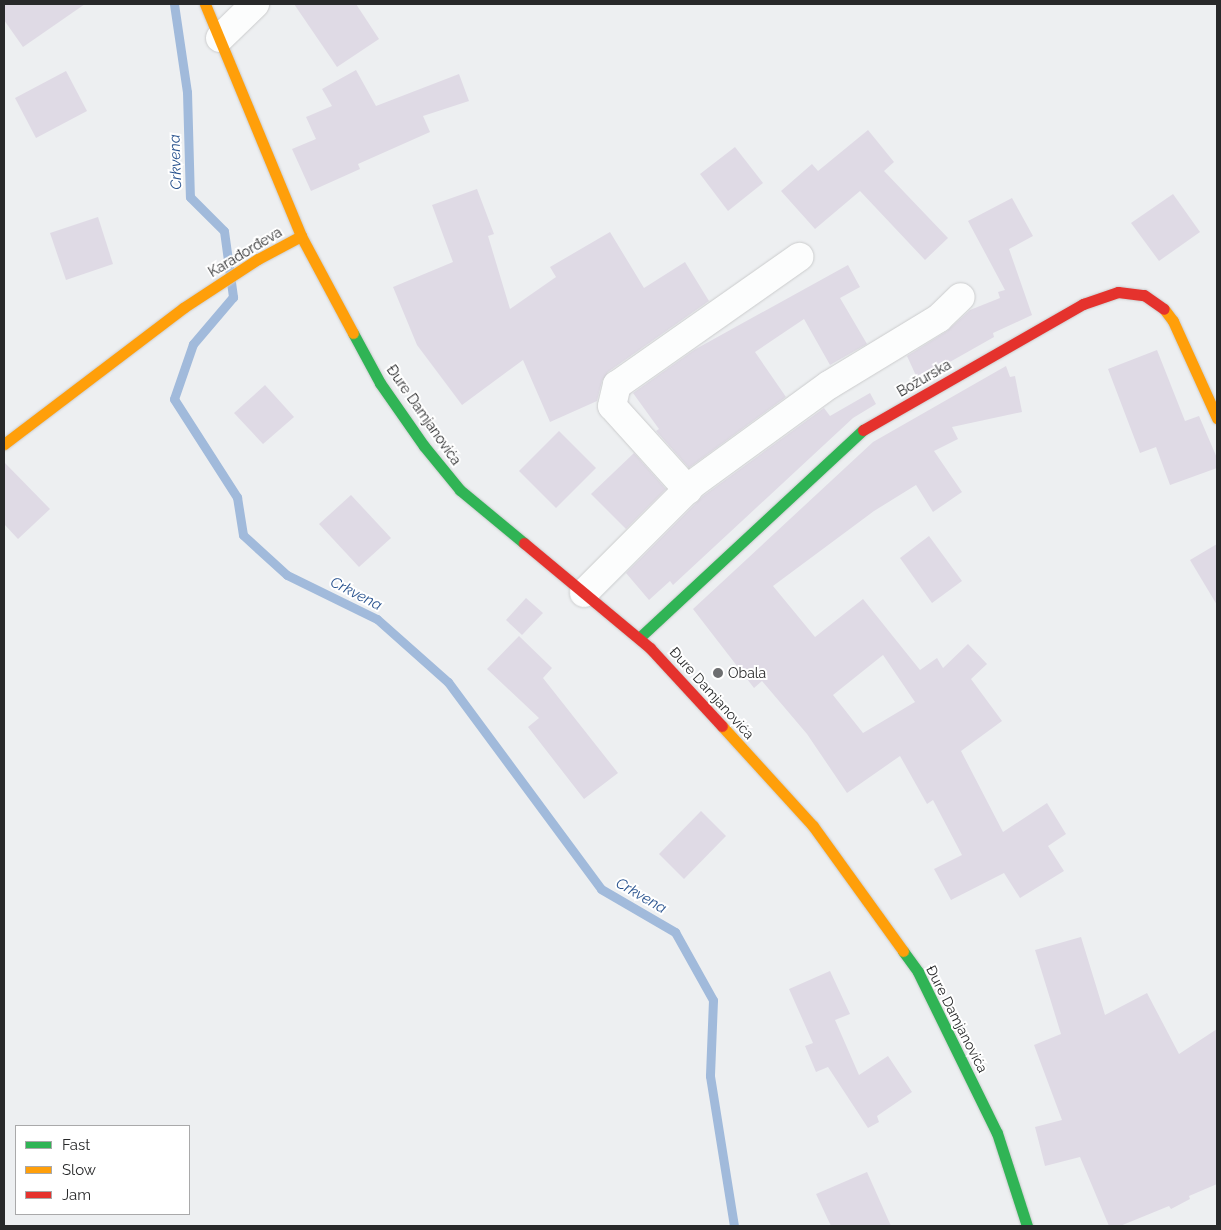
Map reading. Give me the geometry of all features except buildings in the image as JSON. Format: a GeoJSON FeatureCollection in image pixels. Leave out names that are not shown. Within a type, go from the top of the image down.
{"type":"FeatureCollection","features":[{"type":"Feature","properties":{"kind":"main road","name":"Karađorđeva"},"geometry":{"type":"LineString","coordinates":[[4,444],[183,308],[258,259],[301,236],[206,4]]}},
{"type":"Feature","properties":{"kind":"main road","name":"Đure Damjanovića"},"geometry":{"type":"LineString","coordinates":[[301,236],[380,382],[424,446],[460,490],[639,638],[813,826],[918,972],[997,1132],[1027,1226]]}},
{"type":"Feature","properties":{"kind":"main road","name":"Božurska"},"geometry":{"type":"LineString","coordinates":[[639,638],[864,429],[1084,304],[1118,292],[1144,295],[1160,305],[1173,321],[1217,418]]}},
{"type":"Feature","properties":{"kind":"street"},"geometry":{"type":"LineString","coordinates":[[220,38],[255,4]]}},
{"type":"Feature","properties":{"kind":"street"},"geometry":{"type":"LineString","coordinates":[[688,490],[612,406],[617,385],[799,257]]}},
{"type":"Feature","properties":{"kind":"street"},"geometry":{"type":"LineString","coordinates":[[584,592],[688,490],[829,385],[939,318],[961,297]]}},
{"type":"Feature","properties":{"kind":"waterway","name":"Crkvena"},"geometry":{"type":"LineString","coordinates":[[174,4],[187,92],[190,197],[224,231],[233,297],[193,344],[174,399],[237,497],[243,535],[287,575],[377,619],[448,682],[601,889],[675,932],[713,1000],[710,1076],[734,1226]]}},
{"type":"Feature","properties":{"kind":"traffic: fast"},"geometry":{"type":"LineString","coordinates":[[353,333],[380,383],[424,446],[460,490],[524,543]]}},
{"type":"Feature","properties":{"kind":"traffic: fast"},"geometry":{"type":"LineString","coordinates":[[639,638],[863,430]]}},
{"type":"Feature","properties":{"kind":"traffic: fast"},"geometry":{"type":"LineString","coordinates":[[903,951],[918,972],[997,1133],[1027,1226]]}},
{"type":"Feature","properties":{"kind":"traffic: slow"},"geometry":{"type":"LineString","coordinates":[[205,4],[301,236],[353,333]]}},
{"type":"Feature","properties":{"kind":"traffic: slow"},"geometry":{"type":"LineString","coordinates":[[4,444],[183,308],[258,259],[301,236]]}},
{"type":"Feature","properties":{"kind":"traffic: slow"},"geometry":{"type":"LineString","coordinates":[[1164,309],[1173,321],[1217,418]]}},
{"type":"Feature","properties":{"kind":"traffic: slow"},"geometry":{"type":"LineString","coordinates":[[722,726],[813,826],[903,951]]}},
{"type":"Feature","properties":{"kind":"traffic: jam"},"geometry":{"type":"LineString","coordinates":[[863,430],[1083,304],[1118,292],[1144,295],[1164,309]]}},
{"type":"Feature","properties":{"kind":"traffic: jam"},"geometry":{"type":"LineString","coordinates":[[524,543],[650,648],[722,726]]}},
{"type":"Feature","properties":{"kind":"place","name":"Obala"},"geometry":{"type":"Point","coordinates":[718,673]}}]}
